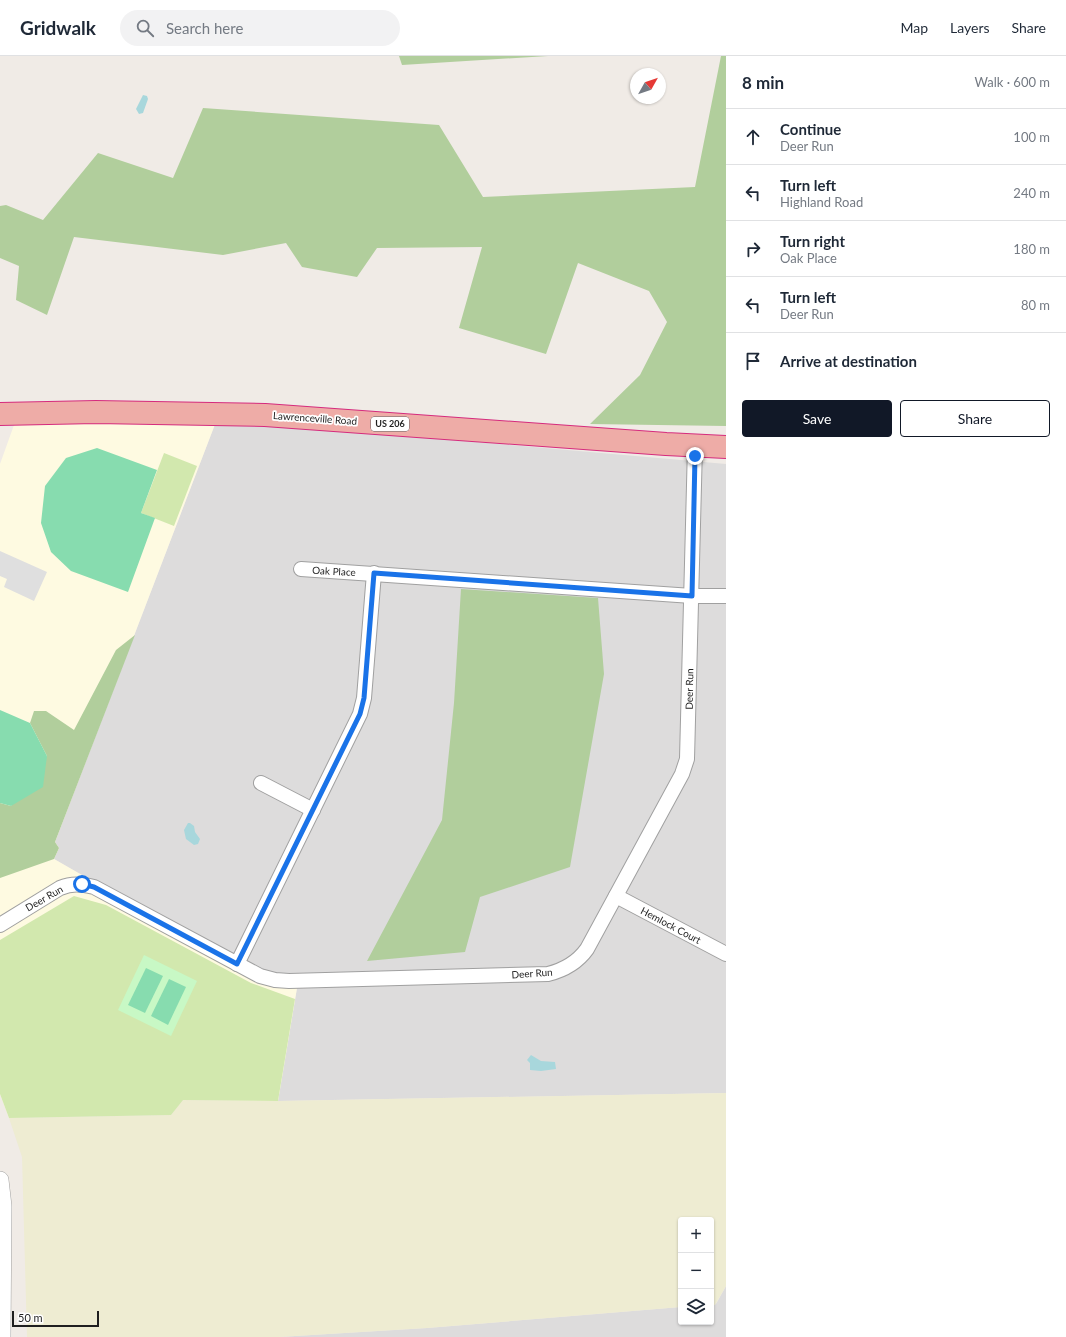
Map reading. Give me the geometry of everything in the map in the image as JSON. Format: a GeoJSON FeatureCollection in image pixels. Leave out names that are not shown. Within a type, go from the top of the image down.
{"type":"FeatureCollection","features":[{"type":"Feature","properties":{"kind":"highway","name":"Lawrenceville Road"},"geometry":{"type":"LineString","coordinates":[[0,414],[265,415],[726,447]]}},
{"type":"Feature","properties":{"kind":"street"},"geometry":{"type":"LineString","coordinates":[[0,422],[53,413]]}},
{"type":"Feature","properties":{"kind":"street","name":"Deer Run"},"geometry":{"type":"LineString","coordinates":[[0,925],[60,888],[69,884],[82,884],[94,887],[260,976],[275,980],[289,981],[548,974],[561,971],[573,963],[583,954],[616,896],[682,774],[687,759],[695,446]]}},
{"type":"Feature","properties":{"kind":"street","name":"Oak Place"},"geometry":{"type":"LineString","coordinates":[[302,569],[692,596],[726,596]]}},
{"type":"Feature","properties":{"kind":"street"},"geometry":{"type":"LineString","coordinates":[[237,964],[352,731],[361,708],[364,698],[374,573]]}},
{"type":"Feature","properties":{"kind":"street"},"geometry":{"type":"LineString","coordinates":[[261,783],[313,810]]}},
{"type":"Feature","properties":{"kind":"street","name":"Hemlock Court"},"geometry":{"type":"LineString","coordinates":[[616,896],[726,954]]}},
{"type":"Feature","properties":{"kind":"street"},"geometry":{"type":"LineString","coordinates":[[0,1180],[3,1206],[2,1337]]}},
{"type":"Feature","properties":{"kind":"shaded area"},"geometry":{"type":"Polygon","coordinates":[[[217,419],[726,464],[726,1093],[278,1101],[298,982],[237,964],[54,859],[59,848],[55,842],[217,419]]]}},
{"type":"Feature","properties":{"kind":"shaded area"},"geometry":{"type":"Polygon","coordinates":[[[217,419],[55,842],[59,848],[54,859],[237,964],[298,982],[278,1101],[183,1100],[9,1118],[0,1094],[0,464],[14,425],[217,419]]]}},
{"type":"Feature","properties":{"kind":"shaded area"},"geometry":{"type":"Polygon","coordinates":[[[0,551],[47,572],[34,601],[4,587],[7,579],[0,576],[0,551]]]}},
{"type":"Feature","properties":{"kind":"shaded area"},"geometry":{"type":"Polygon","coordinates":[[[726,1093],[726,1286],[714,1305],[714,1217],[678,1217],[678,1307],[427,1328],[279,1337],[27,1337],[22,1157],[9,1118],[171,1115],[182,1100],[278,1101],[726,1093]]]}},
{"type":"Feature","properties":{"kind":"shaded area"},"geometry":{"type":"Polygon","coordinates":[[[726,1286],[726,1337],[279,1337],[427,1328],[678,1307],[678,1325],[714,1325],[714,1304],[716,1304],[726,1286]]]}},
{"type":"Feature","properties":{"kind":"green space"},"geometry":{"type":"Polygon","coordinates":[[[399,56],[548,56],[402,65],[399,56]]]}},
{"type":"Feature","properties":{"kind":"green space"},"geometry":{"type":"Polygon","coordinates":[[[721,56],[726,56],[726,426],[590,424],[640,375],[667,322],[649,291],[578,263],[546,354],[459,328],[482,247],[377,248],[357,277],[302,267],[286,243],[223,255],[74,237],[47,315],[16,300],[19,266],[0,258],[0,206],[6,205],[43,220],[98,153],[173,178],[203,108],[439,125],[483,197],[695,187],[721,56]]]}},
{"type":"Feature","properties":{"kind":"green space"},"geometry":{"type":"Polygon","coordinates":[[[97,448],[157,470],[141,513],[155,518],[128,592],[71,571],[51,552],[41,523],[45,486],[66,458],[97,448]]]}},
{"type":"Feature","properties":{"kind":"green space"},"geometry":{"type":"Polygon","coordinates":[[[164,453],[197,466],[174,526],[141,513],[164,453]]]}},
{"type":"Feature","properties":{"kind":"green space"},"geometry":{"type":"Polygon","coordinates":[[[461,589],[598,598],[604,674],[570,867],[480,897],[465,952],[367,961],[442,820],[454,703],[461,589]]]}},
{"type":"Feature","properties":{"kind":"green space"},"geometry":{"type":"Polygon","coordinates":[[[135,635],[55,842],[59,848],[54,859],[0,878],[0,803],[11,806],[47,756],[30,723],[34,711],[46,711],[74,730],[116,650],[135,635]]]}},
{"type":"Feature","properties":{"kind":"green space"},"geometry":{"type":"Polygon","coordinates":[[[0,710],[30,723],[47,756],[43,787],[11,806],[0,803],[0,710]]]}},
{"type":"Feature","properties":{"kind":"green space"},"geometry":{"type":"Polygon","coordinates":[[[74,896],[106,905],[251,983],[295,999],[278,1101],[183,1100],[171,1115],[9,1118],[0,1094],[0,940],[74,896]]]}},
{"type":"Feature","properties":{"kind":"green space"},"geometry":{"type":"Polygon","coordinates":[[[144,955],[197,981],[171,1036],[118,1010],[144,955]]]}},
{"type":"Feature","properties":{"kind":"green space"},"geometry":{"type":"Polygon","coordinates":[[[146,968],[163,976],[145,1013],[128,1005],[146,968]]]}},
{"type":"Feature","properties":{"kind":"green space"},"geometry":{"type":"Polygon","coordinates":[[[169,979],[186,987],[168,1025],[151,1016],[169,979]]]}},
{"type":"Feature","properties":{"kind":"water"},"geometry":{"type":"Polygon","coordinates":[[[143,95],[147,96],[148,99],[143,113],[139,114],[136,109],[143,95]]]}},
{"type":"Feature","properties":{"kind":"water"},"geometry":{"type":"Polygon","coordinates":[[[188,823],[194,826],[195,832],[200,839],[198,844],[194,845],[186,839],[184,830],[188,823]]]}},
{"type":"Feature","properties":{"kind":"water"},"geometry":{"type":"Polygon","coordinates":[[[531,1055],[541,1061],[555,1062],[556,1069],[541,1071],[530,1070],[530,1063],[527,1060],[531,1055]]]}},
{"type":"Feature","properties":{"kind":"route"},"geometry":{"type":"LineString","coordinates":[[82,884],[94,887],[237,964],[360,714],[364,698],[374,573],[692,596],[695,456]]}}]}
